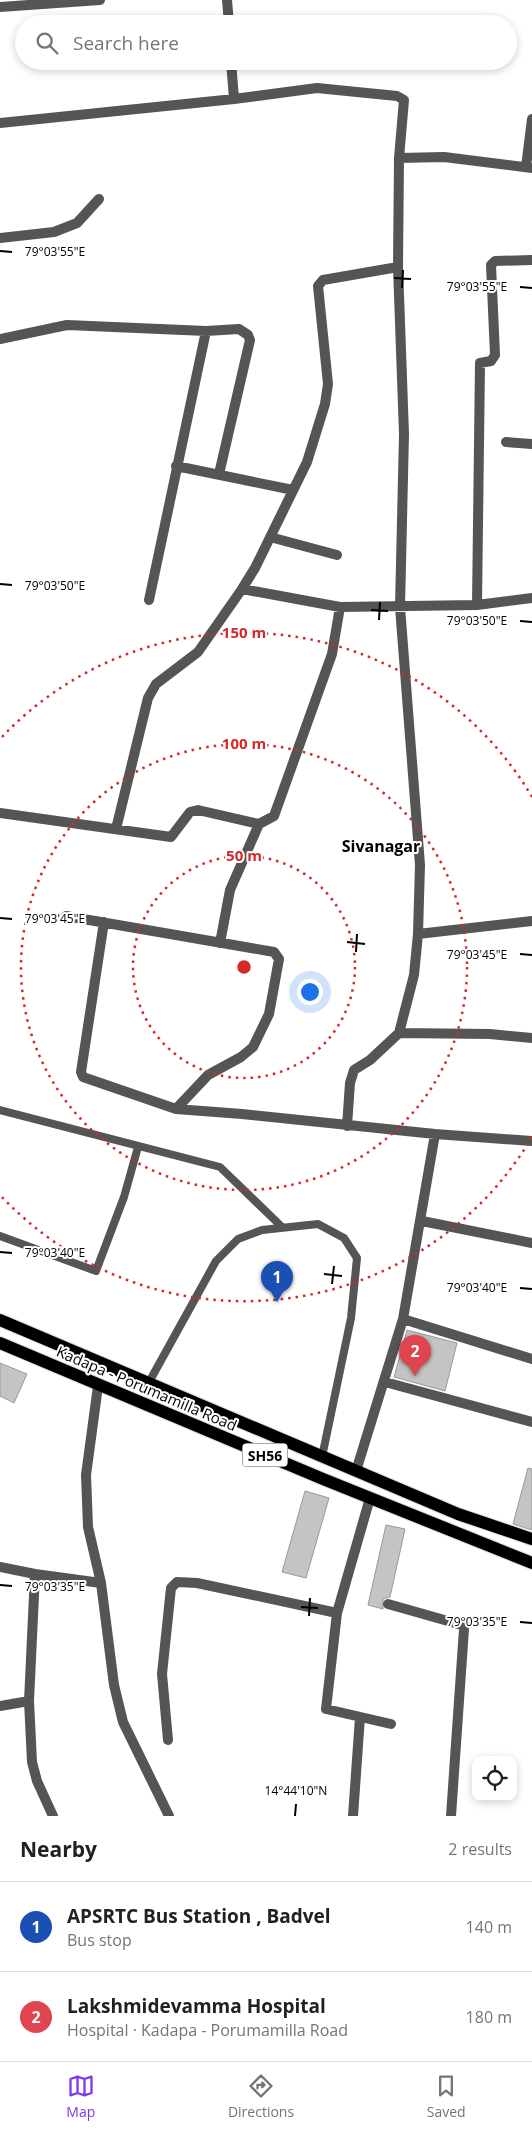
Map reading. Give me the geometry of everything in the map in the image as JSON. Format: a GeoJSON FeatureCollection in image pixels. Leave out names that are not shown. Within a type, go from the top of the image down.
{"type":"FeatureCollection","features":[{"type":"Feature","properties":{"kind":"main road"},"geometry":{"type":"LineString","coordinates":[[0,1320],[458,1514],[532,1539]]}},
{"type":"Feature","properties":{"kind":"main road","name":"Kadapa - Porumamilla Road"},"geometry":{"type":"LineString","coordinates":[[0,1344],[370,1498],[532,1563]]}},
{"type":"Feature","properties":{"kind":"street"},"geometry":{"type":"LineString","coordinates":[[0,7],[100,0]]}},
{"type":"Feature","properties":{"kind":"street"},"geometry":{"type":"LineString","coordinates":[[227,0],[228,15]]}},
{"type":"Feature","properties":{"kind":"street"},"geometry":{"type":"LineString","coordinates":[[232,70],[234,99]]}},
{"type":"Feature","properties":{"kind":"street"},"geometry":{"type":"LineString","coordinates":[[0,123],[234,99],[317,88],[397,96],[404,100],[399,158],[398,267],[404,434],[400,607],[420,865],[418,934],[414,975],[400,1033],[370,1060],[354,1070],[350,1083],[347,1126]]}},
{"type":"Feature","properties":{"kind":"street"},"geometry":{"type":"LineString","coordinates":[[399,158],[444,157],[529,168],[532,119]]}},
{"type":"Feature","properties":{"kind":"street"},"geometry":{"type":"LineString","coordinates":[[0,238],[54,232],[77,223],[99,199]]}},
{"type":"Feature","properties":{"kind":"street"},"geometry":{"type":"LineString","coordinates":[[477,605],[480,364],[491,361],[494,355],[491,265],[495,262],[532,260]]}},
{"type":"Feature","properties":{"kind":"street"},"geometry":{"type":"LineString","coordinates":[[116,829],[148,698],[156,684],[198,652],[242,589],[255,568],[307,462],[325,404],[328,384],[318,286],[323,280],[398,267]]}},
{"type":"Feature","properties":{"kind":"street"},"geometry":{"type":"LineString","coordinates":[[0,339],[67,325],[206,331],[239,329],[248,335],[250,340],[219,474]]}},
{"type":"Feature","properties":{"kind":"street"},"geometry":{"type":"LineString","coordinates":[[149,600],[206,331]]}},
{"type":"Feature","properties":{"kind":"street"},"geometry":{"type":"LineString","coordinates":[[506,442],[532,444]]}},
{"type":"Feature","properties":{"kind":"street"},"geometry":{"type":"LineString","coordinates":[[176,466],[293,490]]}},
{"type":"Feature","properties":{"kind":"street"},"geometry":{"type":"LineString","coordinates":[[270,537],[337,554]]}},
{"type":"Feature","properties":{"kind":"street"},"geometry":{"type":"LineString","coordinates":[[242,589],[340,607],[477,605],[532,598]]}},
{"type":"Feature","properties":{"kind":"street"},"geometry":{"type":"LineString","coordinates":[[220,943],[230,890],[259,824],[274,816],[332,654],[340,607]]}},
{"type":"Feature","properties":{"kind":"street"},"geometry":{"type":"LineString","coordinates":[[0,813],[170,836],[190,812],[198,810],[259,824]]}},
{"type":"Feature","properties":{"kind":"street"},"geometry":{"type":"LineString","coordinates":[[66,916],[274,952],[278,959],[269,1014],[253,1046],[241,1057],[208,1075],[176,1109]]}},
{"type":"Feature","properties":{"kind":"street"},"geometry":{"type":"LineString","coordinates":[[418,934],[532,921]]}},
{"type":"Feature","properties":{"kind":"street"},"geometry":{"type":"LineString","coordinates":[[104,922],[81,1072],[83,1077],[176,1109],[435,1134],[532,1141]]}},
{"type":"Feature","properties":{"kind":"street"},"geometry":{"type":"LineString","coordinates":[[400,1033],[490,1034],[532,1038]]}},
{"type":"Feature","properties":{"kind":"street"},"geometry":{"type":"LineString","coordinates":[[356,1471],[403,1319],[422,1221],[435,1134]]}},
{"type":"Feature","properties":{"kind":"street"},"geometry":{"type":"LineString","coordinates":[[422,1221],[532,1243]]}},
{"type":"Feature","properties":{"kind":"street"},"geometry":{"type":"LineString","coordinates":[[403,1319],[532,1359]]}},
{"type":"Feature","properties":{"kind":"street"},"geometry":{"type":"LineString","coordinates":[[385,1382],[532,1422]]}},
{"type":"Feature","properties":{"kind":"street"},"geometry":{"type":"LineString","coordinates":[[98,1386],[86,1475],[88,1527],[101,1583],[113,1675],[123,1722],[169,1816]]}},
{"type":"Feature","properties":{"kind":"street"},"geometry":{"type":"LineString","coordinates":[[370,1498],[337,1613],[326,1709],[391,1724]]}},
{"type":"Feature","properties":{"kind":"street"},"geometry":{"type":"LineString","coordinates":[[0,1567],[101,1583]]}},
{"type":"Feature","properties":{"kind":"street"},"geometry":{"type":"LineString","coordinates":[[35,1574],[29,1701],[32,1762],[37,1781],[53,1816]]}},
{"type":"Feature","properties":{"kind":"street"},"geometry":{"type":"LineString","coordinates":[[168,1740],[162,1674],[171,1588],[177,1582],[197,1583],[337,1613]]}},
{"type":"Feature","properties":{"kind":"street"},"geometry":{"type":"LineString","coordinates":[[388,1604],[462,1625],[464,1629],[451,1816]]}},
{"type":"Feature","properties":{"kind":"street"},"geometry":{"type":"LineString","coordinates":[[0,1706],[29,1701]]}},
{"type":"Feature","properties":{"kind":"street"},"geometry":{"type":"LineString","coordinates":[[360,1717],[352,1816],[364,1816]]}},
{"type":"Feature","properties":{"kind":"lane"},"geometry":{"type":"LineString","coordinates":[[0,1110],[220,1168],[282,1226]]}},
{"type":"Feature","properties":{"kind":"lane"},"geometry":{"type":"LineString","coordinates":[[0,1236],[96,1271],[124,1198],[138,1147]]}},
{"type":"Feature","properties":{"kind":"lane"},"geometry":{"type":"LineString","coordinates":[[148,1384],[216,1261],[238,1239],[262,1230],[282,1226],[318,1224],[344,1238],[357,1258],[351,1318],[322,1457]]}},
{"type":"Feature","properties":{"kind":"building"},"geometry":{"type":"Polygon","coordinates":[[[407,1330],[457,1343],[445,1391],[394,1377],[407,1330]]]}},
{"type":"Feature","properties":{"kind":"building"},"geometry":{"type":"Polygon","coordinates":[[[0,1363],[27,1374],[14,1403],[0,1396],[0,1363]]]}},
{"type":"Feature","properties":{"kind":"building"},"geometry":{"type":"Polygon","coordinates":[[[528,1468],[532,1469],[532,1530],[513,1524],[528,1468]]]}},
{"type":"Feature","properties":{"kind":"building"},"geometry":{"type":"Polygon","coordinates":[[[305,1491],[329,1498],[306,1578],[282,1572],[305,1491]]]}},
{"type":"Feature","properties":{"kind":"building"},"geometry":{"type":"Polygon","coordinates":[[[386,1525],[405,1529],[390,1597],[383,1599],[383,1609],[368,1605],[386,1525]]]}},
{"type":"Feature","properties":{"kind":"place","name":"APSRTC Bus Station , Badvel"},"geometry":{"type":"Point","coordinates":[277,1302]}},
{"type":"Feature","properties":{"kind":"place","name":"Lakshmidevamma Hospital"},"geometry":{"type":"Point","coordinates":[415,1376]}},
{"type":"Feature","properties":{"kind":"district","name":"Sivanagar"},"geometry":{"type":"Point","coordinates":[381,846]}}]}
